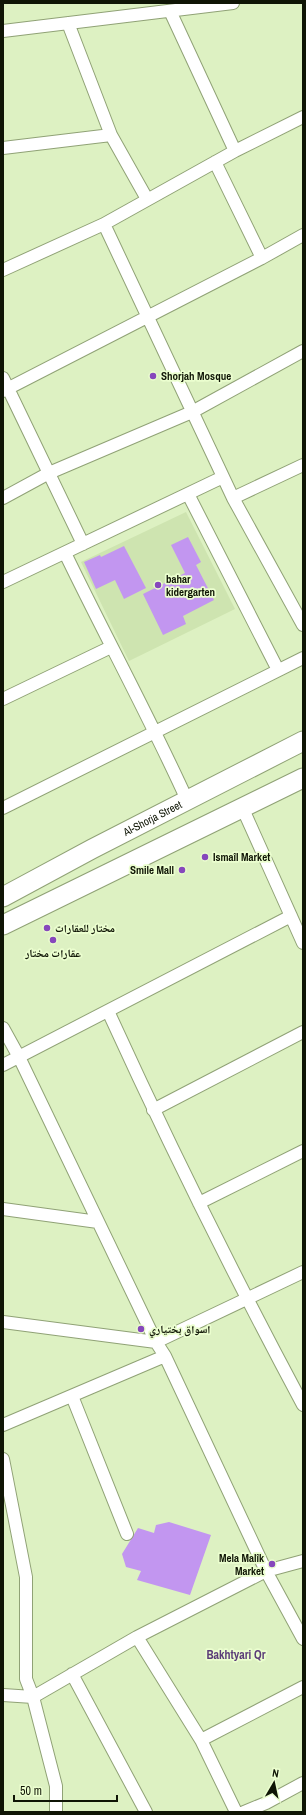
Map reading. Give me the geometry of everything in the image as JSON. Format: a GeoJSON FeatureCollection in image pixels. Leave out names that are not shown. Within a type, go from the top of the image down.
{"type":"FeatureCollection","features":[{"type":"Feature","properties":{"kind":"main road","name":"Al-Shorja Street"},"geometry":{"type":"LineString","coordinates":[[3,897],[92,849],[303,741]]}},
{"type":"Feature","properties":{"kind":"main road"},"geometry":{"type":"LineString","coordinates":[[240,773],[248,804]]}},
{"type":"Feature","properties":{"kind":"main road"},"geometry":{"type":"LineString","coordinates":[[3,925],[303,778]]}},
{"type":"Feature","properties":{"kind":"main road"},"geometry":{"type":"LineString","coordinates":[[3,887],[92,849]]}},
{"type":"Feature","properties":{"kind":"main road"},"geometry":{"type":"LineString","coordinates":[[3,938],[90,882]]}},
{"type":"Feature","properties":{"kind":"street"},"geometry":{"type":"LineString","coordinates":[[3,32],[233,3]]}},
{"type":"Feature","properties":{"kind":"street"},"geometry":{"type":"LineString","coordinates":[[170,11],[235,151]]}},
{"type":"Feature","properties":{"kind":"street"},"geometry":{"type":"LineString","coordinates":[[68,24],[110,135],[147,199]]}},
{"type":"Feature","properties":{"kind":"street"},"geometry":{"type":"LineString","coordinates":[[3,270],[104,224],[235,151],[303,117]]}},
{"type":"Feature","properties":{"kind":"street"},"geometry":{"type":"LineString","coordinates":[[3,148],[110,135]]}},
{"type":"Feature","properties":{"kind":"street"},"geometry":{"type":"LineString","coordinates":[[215,162],[262,258]]}},
{"type":"Feature","properties":{"kind":"street"},"geometry":{"type":"LineString","coordinates":[[104,224],[233,498],[303,625]]}},
{"type":"Feature","properties":{"kind":"street"},"geometry":{"type":"LineString","coordinates":[[83,544],[5,386],[147,317],[262,258],[303,235]]}},
{"type":"Feature","properties":{"kind":"street"},"geometry":{"type":"LineString","coordinates":[[3,498],[49,473],[192,412],[303,351]]}},
{"type":"Feature","properties":{"kind":"street"},"geometry":{"type":"LineString","coordinates":[[233,498],[303,466]]}},
{"type":"Feature","properties":{"kind":"street"},"geometry":{"type":"LineString","coordinates":[[3,582],[223,477]]}},
{"type":"Feature","properties":{"kind":"street"},"geometry":{"type":"LineString","coordinates":[[188,494],[278,670]]}},
{"type":"Feature","properties":{"kind":"street"},"geometry":{"type":"LineString","coordinates":[[65,553],[111,647],[156,732],[187,800]]}},
{"type":"Feature","properties":{"kind":"street"},"geometry":{"type":"LineString","coordinates":[[3,699],[111,647]]}},
{"type":"Feature","properties":{"kind":"street"},"geometry":{"type":"LineString","coordinates":[[3,808],[303,658]]}},
{"type":"Feature","properties":{"kind":"street"},"geometry":{"type":"LineString","coordinates":[[248,804],[291,916],[303,942]]}},
{"type":"Feature","properties":{"kind":"street"},"geometry":{"type":"LineString","coordinates":[[3,1065],[291,916]]}},
{"type":"Feature","properties":{"kind":"street"},"geometry":{"type":"LineString","coordinates":[[108,1011],[153,1110],[199,1203],[247,1299],[303,1405]]}},
{"type":"Feature","properties":{"kind":"street"},"geometry":{"type":"LineString","coordinates":[[3,1028],[19,1057],[156,1342],[165,1356],[266,1571],[303,1639]]}},
{"type":"Feature","properties":{"kind":"street"},"geometry":{"type":"LineString","coordinates":[[153,1110],[303,1032]]}},
{"type":"Feature","properties":{"kind":"street"},"geometry":{"type":"LineString","coordinates":[[199,1203],[303,1150]]}},
{"type":"Feature","properties":{"kind":"street"},"geometry":{"type":"LineString","coordinates":[[3,1209],[98,1222]]}},
{"type":"Feature","properties":{"kind":"street"},"geometry":{"type":"LineString","coordinates":[[3,1322],[156,1342],[303,1272]]}},
{"type":"Feature","properties":{"kind":"street"},"geometry":{"type":"LineString","coordinates":[[3,1426],[165,1356]]}},
{"type":"Feature","properties":{"kind":"street"},"geometry":{"type":"LineString","coordinates":[[72,1396],[127,1534]]}},
{"type":"Feature","properties":{"kind":"street"},"geometry":{"type":"LineString","coordinates":[[3,1459],[26,1577],[26,1679],[33,1697],[56,1786],[56,1812]]}},
{"type":"Feature","properties":{"kind":"street"},"geometry":{"type":"LineString","coordinates":[[3,1695],[33,1697],[138,1637],[266,1571],[303,1561]]}},
{"type":"Feature","properties":{"kind":"street"},"geometry":{"type":"LineString","coordinates":[[138,1637],[201,1740],[236,1812]]}},
{"type":"Feature","properties":{"kind":"street"},"geometry":{"type":"LineString","coordinates":[[72,1674],[146,1812]]}},
{"type":"Feature","properties":{"kind":"street"},"geometry":{"type":"LineString","coordinates":[[201,1740],[303,1687]]}},
{"type":"Feature","properties":{"kind":"street"},"geometry":{"type":"LineString","coordinates":[[244,1812],[268,1808],[303,1783]]}},
{"type":"Feature","properties":{"kind":"shaded area","name":"bahar kidergarten"},"geometry":{"type":"Polygon","coordinates":[[[186,512],[235,609],[129,661],[81,562],[186,512]]]}},
{"type":"Feature","properties":{"kind":"building"},"geometry":{"type":"Polygon","coordinates":[[[188,537],[201,562],[196,565],[214,600],[183,616],[186,624],[163,635],[143,594],[185,573],[171,545],[188,537]]]}},
{"type":"Feature","properties":{"kind":"building"},"geometry":{"type":"Polygon","coordinates":[[[124,546],[146,588],[124,599],[115,580],[96,589],[84,562],[100,555],[101,557],[124,546]]]}},
{"type":"Feature","properties":{"kind":"building"},"geometry":{"type":"Polygon","coordinates":[[[169,1522],[211,1535],[190,1595],[137,1580],[141,1571],[126,1567],[122,1554],[138,1528],[154,1533],[156,1525],[169,1522]]]}},
{"type":"Feature","properties":{"kind":"place","name":"Shorjah Mosque"},"geometry":{"type":"Point","coordinates":[153,376]}},
{"type":"Feature","properties":{"kind":"place","name":"bahar kidergarten"},"geometry":{"type":"Point","coordinates":[158,585]}},
{"type":"Feature","properties":{"kind":"place","name":"Ismaîl Market"},"geometry":{"type":"Point","coordinates":[205,857]}},
{"type":"Feature","properties":{"kind":"place","name":"Smile Mall"},"geometry":{"type":"Point","coordinates":[182,870]}},
{"type":"Feature","properties":{"kind":"place","name":"مختار للعقارات"},"geometry":{"type":"Point","coordinates":[47,928]}},
{"type":"Feature","properties":{"kind":"place","name":"عقارات مختار"},"geometry":{"type":"Point","coordinates":[53,940]}},
{"type":"Feature","properties":{"kind":"place","name":"اسواق بختياري"},"geometry":{"type":"Point","coordinates":[141,1329]}},
{"type":"Feature","properties":{"kind":"place","name":"Mela Malîk Market"},"geometry":{"type":"Point","coordinates":[272,1564]}},
{"type":"Feature","properties":{"kind":"district","name":"Bakhtyari Qr"},"geometry":{"type":"Point","coordinates":[236,1655]}}]}
